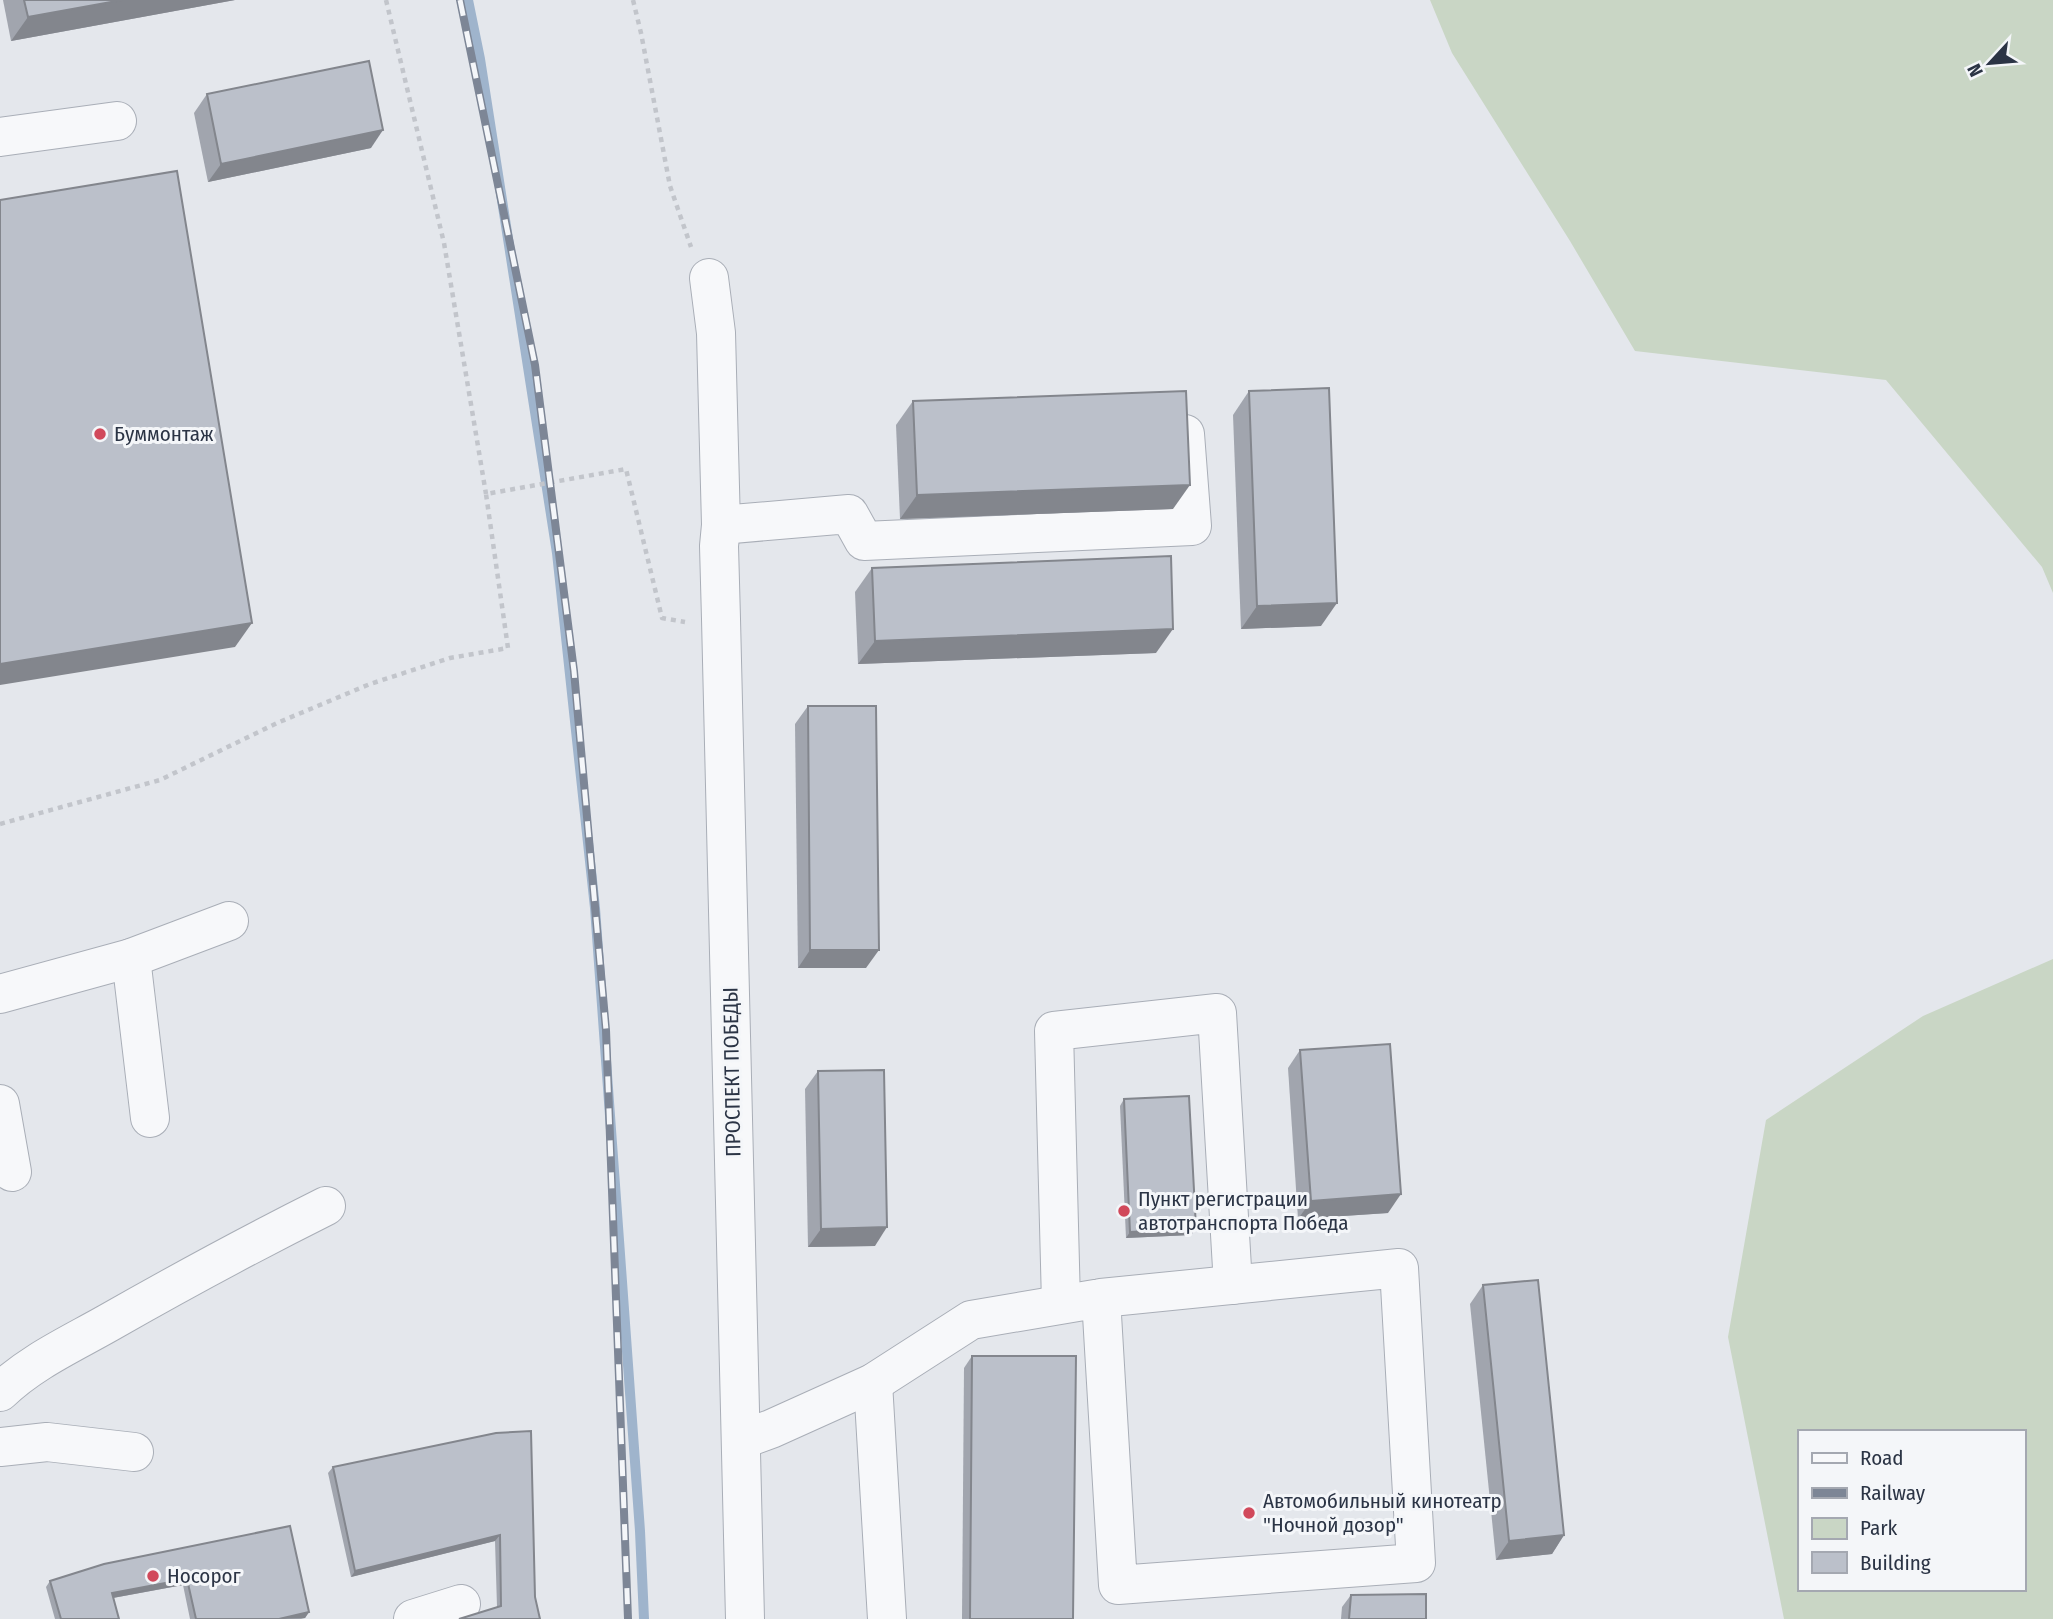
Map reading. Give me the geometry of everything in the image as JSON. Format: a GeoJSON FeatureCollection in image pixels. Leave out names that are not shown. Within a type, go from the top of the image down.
{"type":"FeatureCollection","features":[{"type":"Feature","properties":{"kind":"street"},"geometry":{"type":"LineString","coordinates":[[0,137],[117,121]]}},
{"type":"Feature","properties":{"kind":"street","name":"ПРОСПЕКТ ПОБЕДЫ"},"geometry":{"type":"LineString","coordinates":[[701,265],[716,333],[745,1619]]}},
{"type":"Feature","properties":{"kind":"street"},"geometry":{"type":"LineString","coordinates":[[721,524],[849,514],[864,541],[1192,526],[1184,411]]}},
{"type":"Feature","properties":{"kind":"street"},"geometry":{"type":"LineString","coordinates":[[0,994],[131,958],[229,921]]}},
{"type":"Feature","properties":{"kind":"street"},"geometry":{"type":"LineString","coordinates":[[131,958],[150,1118]]}},
{"type":"Feature","properties":{"kind":"street"},"geometry":{"type":"LineString","coordinates":[[1060,1303],[1054,1031],[1217,1013],[1233,1284]]}},
{"type":"Feature","properties":{"kind":"street"},"geometry":{"type":"LineString","coordinates":[[0,1104],[12,1172]]}},
{"type":"Feature","properties":{"kind":"street"},"geometry":{"type":"LineString","coordinates":[[0,1392],[20,1373],[242,1249],[326,1206]]}},
{"type":"Feature","properties":{"kind":"street"},"geometry":{"type":"LineString","coordinates":[[741,1440],[771,1430],[873,1383],[971,1320],[1101,1298],[1399,1268],[1416,1563],[1118,1586],[1101,1298]]}},
{"type":"Feature","properties":{"kind":"street"},"geometry":{"type":"LineString","coordinates":[[873,1383],[887,1619]]}},
{"type":"Feature","properties":{"kind":"street"},"geometry":{"type":"LineString","coordinates":[[0,1447],[47,1442],[134,1452]]}},
{"type":"Feature","properties":{"kind":"street"},"geometry":{"type":"LineString","coordinates":[[414,1619],[461,1604]]}},
{"type":"Feature","properties":{"kind":"path"},"geometry":{"type":"LineString","coordinates":[[0,824],[160,780],[277,723],[370,684],[450,658],[508,648],[486,494],[444,243],[386,0]]}},
{"type":"Feature","properties":{"kind":"path"},"geometry":{"type":"LineString","coordinates":[[633,0],[654,93],[670,186],[701,265]]}},
{"type":"Feature","properties":{"kind":"path"},"geometry":{"type":"LineString","coordinates":[[486,494],[626,470],[662,618],[692,623],[721,618]]}},
{"type":"Feature","properties":{"kind":"green space"},"geometry":{"type":"Polygon","coordinates":[[[1430,0],[2053,0],[2053,593],[2042,567],[1886,380],[1635,351],[1570,241],[1452,53],[1430,0]]]}},
{"type":"Feature","properties":{"kind":"green space"},"geometry":{"type":"Polygon","coordinates":[[[2053,959],[2053,1619],[1784,1619],[1728,1337],[1766,1120],[1923,1016],[2053,959]]]}},
{"type":"Feature","properties":{"kind":"building"},"geometry":{"type":"Polygon","coordinates":[[[24,0],[122,0],[28,17],[24,0]]]}},
{"type":"Feature","properties":{"kind":"building"},"geometry":{"type":"Polygon","coordinates":[[[369,61],[383,130],[221,164],[207,94],[369,61]]]}},
{"type":"Feature","properties":{"kind":"building","name":"Буммонтаж"},"geometry":{"type":"Polygon","coordinates":[[[177,171],[252,623],[0,664],[0,200],[177,171]]]}},
{"type":"Feature","properties":{"kind":"building"},"geometry":{"type":"Polygon","coordinates":[[[1329,388],[1337,603],[1257,606],[1249,391],[1329,388]]]}},
{"type":"Feature","properties":{"kind":"building"},"geometry":{"type":"Polygon","coordinates":[[[1186,391],[1190,485],[917,495],[913,401],[1186,391]]]}},
{"type":"Feature","properties":{"kind":"building"},"geometry":{"type":"Polygon","coordinates":[[[1171,556],[1173,629],[875,641],[872,568],[1171,556]]]}},
{"type":"Feature","properties":{"kind":"building"},"geometry":{"type":"Polygon","coordinates":[[[808,706],[876,706],[879,950],[810,950],[808,706]]]}},
{"type":"Feature","properties":{"kind":"building"},"geometry":{"type":"Polygon","coordinates":[[[1390,1044],[1401,1194],[1311,1201],[1300,1050],[1390,1044]]]}},
{"type":"Feature","properties":{"kind":"building"},"geometry":{"type":"Polygon","coordinates":[[[884,1070],[887,1227],[821,1229],[818,1071],[884,1070]]]}},
{"type":"Feature","properties":{"kind":"building"},"geometry":{"type":"Polygon","coordinates":[[[1189,1096],[1196,1228],[1130,1232],[1124,1099],[1189,1096]]]}},
{"type":"Feature","properties":{"kind":"building"},"geometry":{"type":"Polygon","coordinates":[[[1538,1280],[1564,1535],[1509,1541],[1483,1285],[1538,1280]]]}},
{"type":"Feature","properties":{"kind":"building"},"geometry":{"type":"Polygon","coordinates":[[[972,1356],[1076,1356],[1073,1619],[970,1619],[972,1356]]]}},
{"type":"Feature","properties":{"kind":"building"},"geometry":{"type":"Polygon","coordinates":[[[531,1431],[535,1597],[540,1619],[459,1619],[501,1606],[500,1535],[355,1571],[333,1467],[496,1433],[531,1431]]]}},
{"type":"Feature","properties":{"kind":"building"},"geometry":{"type":"Polygon","coordinates":[[[290,1526],[309,1612],[279,1619],[196,1619],[187,1579],[112,1593],[119,1619],[61,1619],[50,1581],[104,1564],[290,1526]]]}},
{"type":"Feature","properties":{"kind":"building"},"geometry":{"type":"Polygon","coordinates":[[[1426,1594],[1426,1619],[1349,1619],[1351,1595],[1426,1594]]]}},
{"type":"Feature","properties":{"kind":"waterway"},"geometry":{"type":"LineString","coordinates":[[468,0],[480,59],[557,553],[595,908],[644,1619]]}},
{"type":"Feature","properties":{"kind":"railway"},"geometry":{"type":"LineString","coordinates":[[460,0],[535,365],[574,671],[606,1030],[628,1619]]}},
{"type":"Feature","properties":{"kind":"place","name":"Буммонтаж"},"geometry":{"type":"Point","coordinates":[100,434]}},
{"type":"Feature","properties":{"kind":"place","name":"Пункт регистрации автотранспорта Победа"},"geometry":{"type":"Point","coordinates":[1124,1211]}},
{"type":"Feature","properties":{"kind":"place","name":"Автомобильный кинотеатр \"Ночной дозор\""},"geometry":{"type":"Point","coordinates":[1249,1513]}},
{"type":"Feature","properties":{"kind":"place","name":"Носорог"},"geometry":{"type":"Point","coordinates":[153,1576]}}]}
